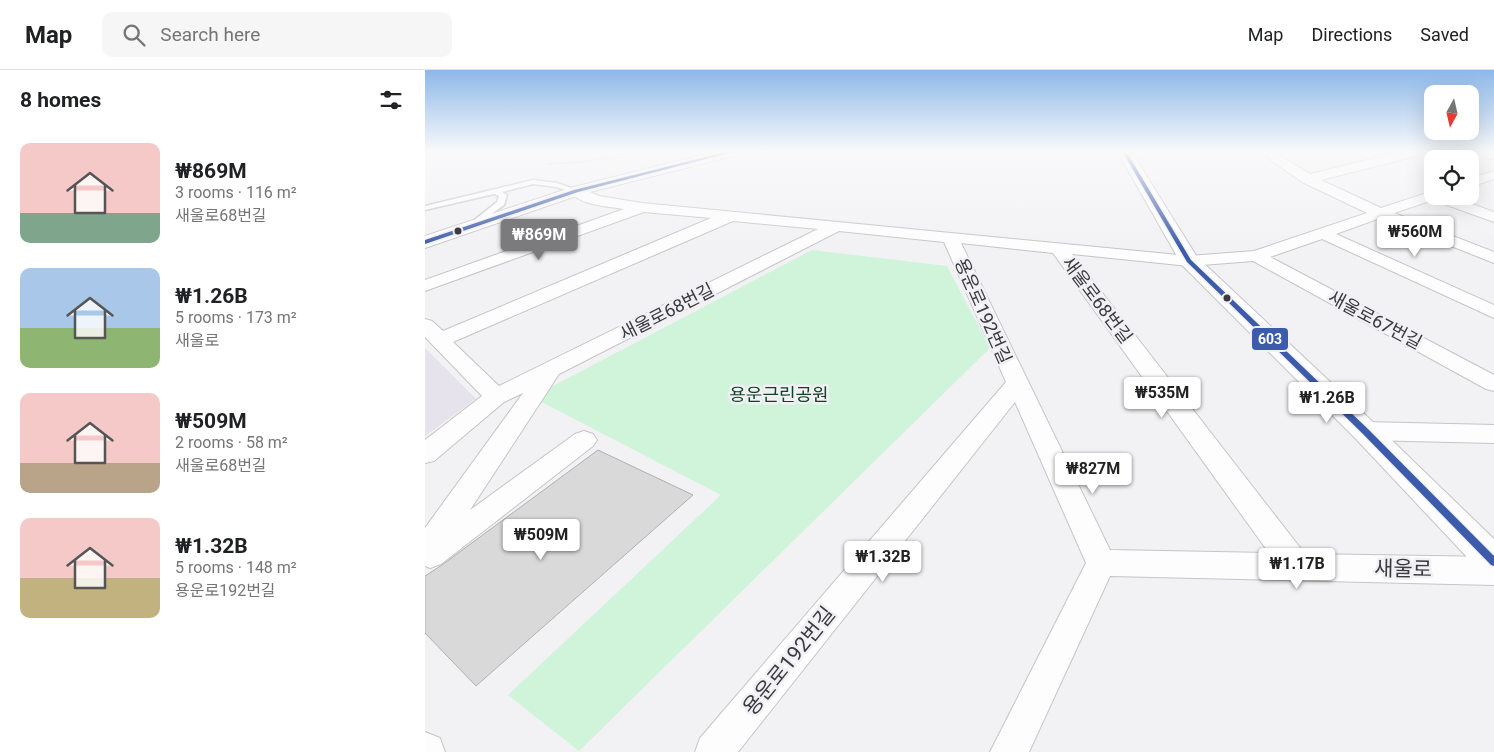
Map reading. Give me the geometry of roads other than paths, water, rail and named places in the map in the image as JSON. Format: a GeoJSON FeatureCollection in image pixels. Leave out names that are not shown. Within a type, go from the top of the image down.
{"type":"FeatureCollection","features":[{"type":"Feature","properties":{"kind":"main road"},"geometry":{"type":"LineString","coordinates":[[425,242],[576,191],[609,183]]}},
{"type":"Feature","properties":{"kind":"main road"},"geometry":{"type":"LineString","coordinates":[[1143,183],[1189,261],[1365,431],[1494,562]]}},
{"type":"Feature","properties":{"kind":"street"},"geometry":{"type":"LineString","coordinates":[[1315,183],[1379,213],[1494,258]]}},
{"type":"Feature","properties":{"kind":"street","name":"새울로68번길"},"geometry":{"type":"LineString","coordinates":[[576,191],[595,200],[642,207],[1189,261]]}},
{"type":"Feature","properties":{"kind":"street"},"geometry":{"type":"LineString","coordinates":[[1189,261],[1256,256],[1424,198]]}},
{"type":"Feature","properties":{"kind":"street"},"geometry":{"type":"LineString","coordinates":[[1461,205],[1494,217]]}},
{"type":"Feature","properties":{"kind":"street","name":"새울로68번길"},"geometry":{"type":"LineString","coordinates":[[425,286],[642,207]]}},
{"type":"Feature","properties":{"kind":"street","name":"새울로68번길"},"geometry":{"type":"LineString","coordinates":[[496,397],[433,333],[732,216]]}},
{"type":"Feature","properties":{"kind":"street","name":"새울로68번길"},"geometry":{"type":"LineString","coordinates":[[425,454],[496,397],[550,372],[837,226]]}},
{"type":"Feature","properties":{"kind":"street"},"geometry":{"type":"LineString","coordinates":[[1321,233],[1494,312]]}},
{"type":"Feature","properties":{"kind":"street","name":"용운로192번길"},"geometry":{"type":"LineString","coordinates":[[950,237],[1101,563]]}},
{"type":"Feature","properties":{"kind":"street","name":"새울로68번길"},"geometry":{"type":"LineString","coordinates":[[1058,248],[1297,567]]}},
{"type":"Feature","properties":{"kind":"street","name":"새울로67번길"},"geometry":{"type":"LineString","coordinates":[[1256,256],[1494,384]]}},
{"type":"Feature","properties":{"kind":"street"},"geometry":{"type":"LineString","coordinates":[[425,552],[550,372]]}},
{"type":"Feature","properties":{"kind":"street","name":"용운로192번길"},"geometry":{"type":"LineString","coordinates":[[714,752],[1017,384]]}},
{"type":"Feature","properties":{"kind":"street"},"geometry":{"type":"LineString","coordinates":[[1365,431],[1494,434]]}},
{"type":"Feature","properties":{"kind":"street"},"geometry":{"type":"LineString","coordinates":[[425,559],[584,440]]}},
{"type":"Feature","properties":{"kind":"street"},"geometry":{"type":"LineString","coordinates":[[1009,752],[1101,563]]}},
{"type":"Feature","properties":{"kind":"street","name":"새울로"},"geometry":{"type":"LineString","coordinates":[[1101,563],[1494,571]]}},
{"type":"Feature","properties":{"kind":"lane"},"geometry":{"type":"LineString","coordinates":[[425,208],[530,183]]}},
{"type":"Feature","properties":{"kind":"lane"},"geometry":{"type":"LineString","coordinates":[[543,183],[557,184],[576,191]]}},
{"type":"Feature","properties":{"kind":"lane"},"geometry":{"type":"LineString","coordinates":[[475,224],[501,203],[503,195],[496,192]]}},
{"type":"Feature","properties":{"kind":"park label","name":"용운근린공원"},"geometry":{"type":"Point","coordinates":[779,395]}}]}
